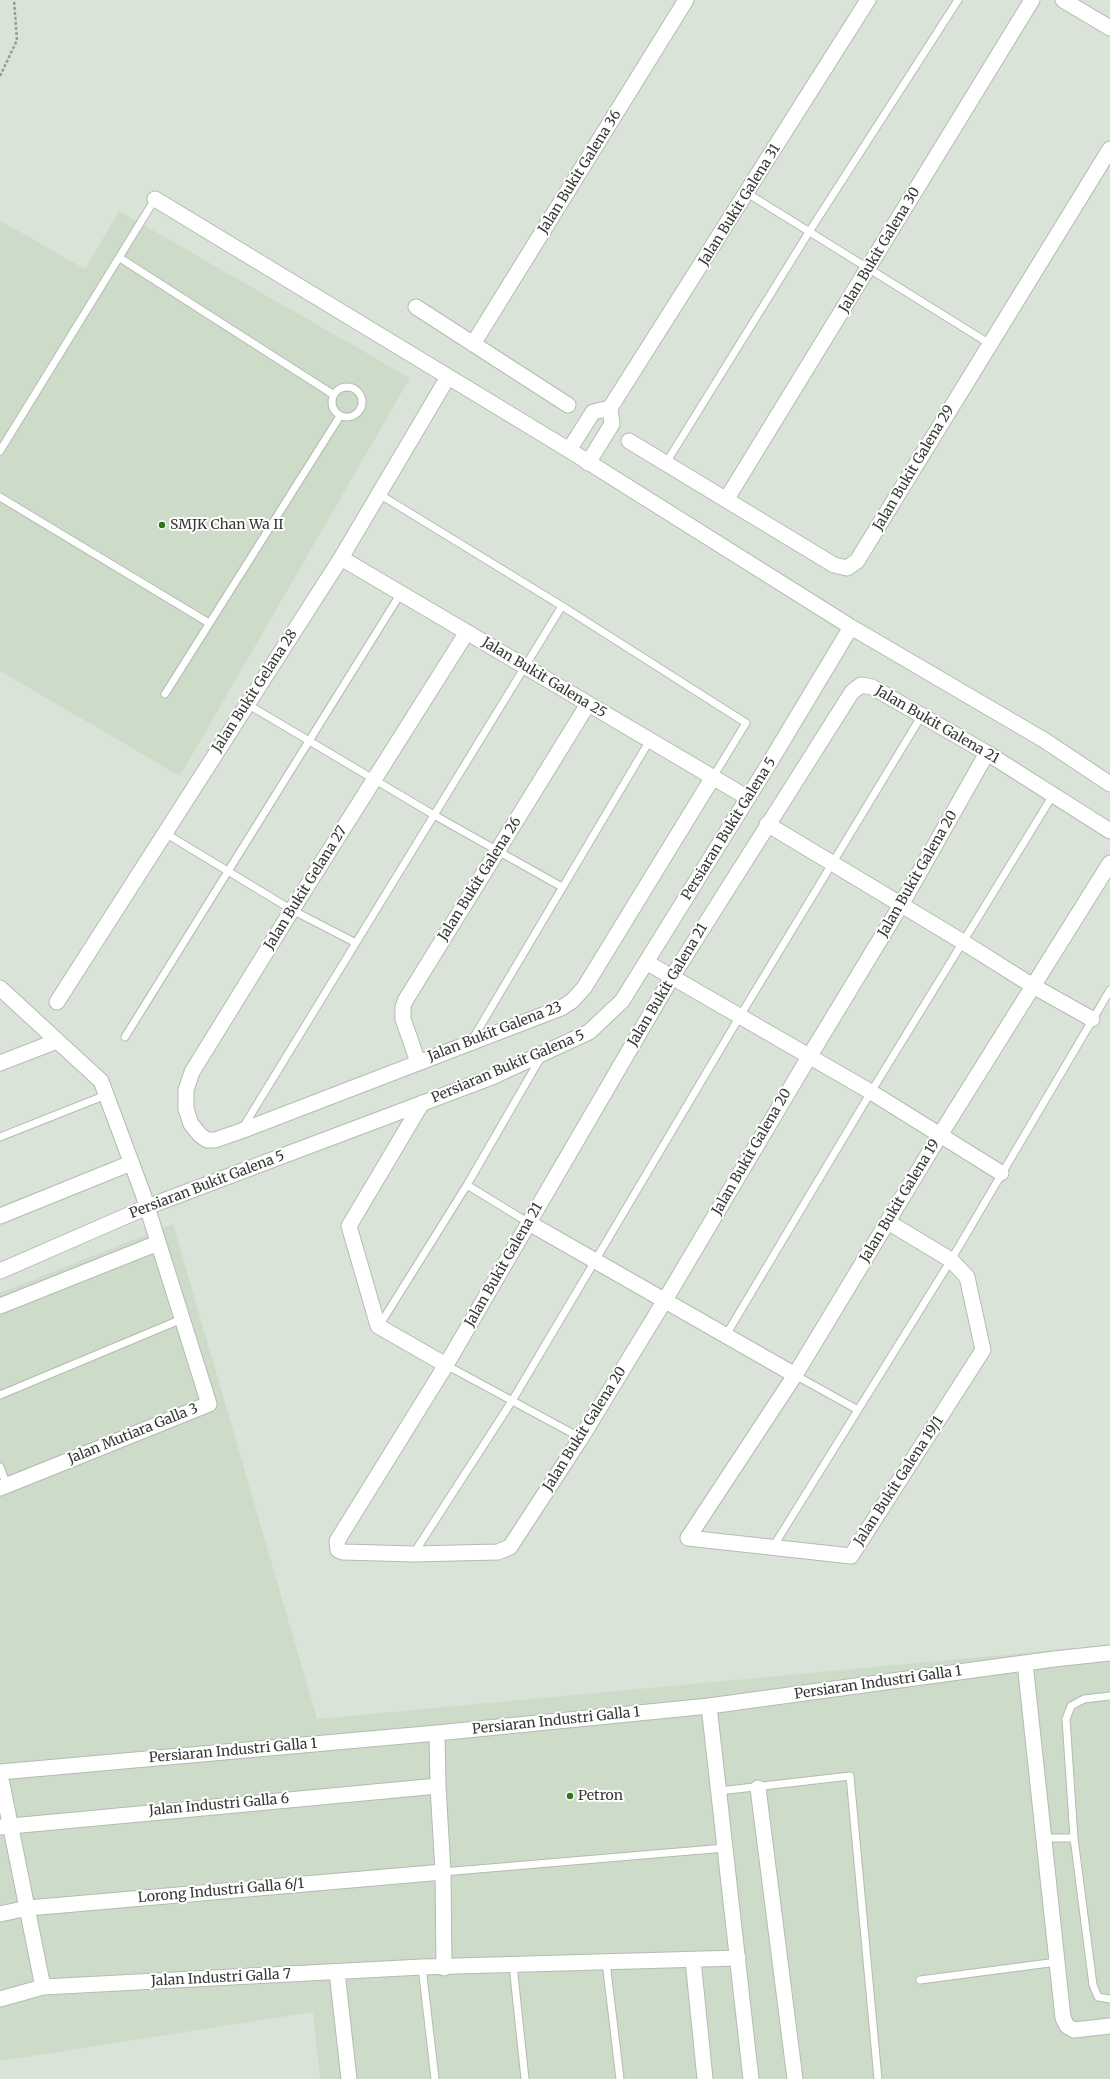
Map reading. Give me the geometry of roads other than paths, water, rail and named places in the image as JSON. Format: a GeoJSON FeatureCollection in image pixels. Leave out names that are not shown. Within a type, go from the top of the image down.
{"type":"FeatureCollection","features":[{"type":"Feature","properties":{"kind":"street","name":"Jalan Bukit Galena 36"},"geometry":{"type":"LineString","coordinates":[[473,344],[686,0]]}},
{"type":"Feature","properties":{"kind":"street","name":"Jalan Bukit Galena 31"},"geometry":{"type":"LineString","coordinates":[[610,408],[868,0]]}},
{"type":"Feature","properties":{"kind":"street","name":"Jalan Bukit Galena 30"},"geometry":{"type":"LineString","coordinates":[[726,500],[869,269],[1032,0]]}},
{"type":"Feature","properties":{"kind":"street"},"geometry":{"type":"LineString","coordinates":[[1063,0],[1110,28]]}},
{"type":"Feature","properties":{"kind":"street","name":"Jalan Bukit Galena 29"},"geometry":{"type":"LineString","coordinates":[[629,441],[834,565],[847,568],[857,561],[1110,149]]}},
{"type":"Feature","properties":{"kind":"street"},"geometry":{"type":"LineString","coordinates":[[155,199],[569,450],[851,627],[1044,740],[1110,784]]}},
{"type":"Feature","properties":{"kind":"street"},"geometry":{"type":"LineString","coordinates":[[416,307],[568,406]]}},
{"type":"Feature","properties":{"kind":"street","name":"Jalan Bukit Gelana 28"},"geometry":{"type":"LineString","coordinates":[[57,1002],[340,558],[448,377]]}},
{"type":"Feature","properties":{"kind":"street"},"geometry":{"type":"LineString","coordinates":[[569,450],[593,412],[610,408],[612,424],[588,463]]}},
{"type":"Feature","properties":{"kind":"street","name":"Jalan Bukit Galena 25"},"geometry":{"type":"LineString","coordinates":[[340,558],[748,798]]}},
{"type":"Feature","properties":{"kind":"street","name":"Persiaran Bukit Galena 5"},"geometry":{"type":"LineString","coordinates":[[0,1271],[147,1207],[492,1077],[589,1032],[622,1001],[748,798],[851,627]]}},
{"type":"Feature","properties":{"kind":"street","name":"Jalan Bukit Gelana 27"},"geometry":{"type":"LineString","coordinates":[[215,1140],[207,1140],[200,1135],[191,1124],[186,1109],[186,1090],[192,1072],[467,632]]}},
{"type":"Feature","properties":{"kind":"street","name":"Jalan Bukit Galena 21"},"geometry":{"type":"LineString","coordinates":[[414,1554],[343,1552],[338,1550],[337,1541],[446,1365],[672,978],[767,824],[852,692],[861,685],[872,687],[987,753],[1110,831]]}},
{"type":"Feature","properties":{"kind":"street","name":"Jalan Bukit Galena 26"},"geometry":{"type":"LineString","coordinates":[[418,1062],[403,1019],[403,1007],[405,1001],[588,704]]}},
{"type":"Feature","properties":{"kind":"street","name":"Jalan Bukit Galena 20"},"geometry":{"type":"LineString","coordinates":[[414,1554],[498,1552],[510,1547],[581,1438],[665,1300],[808,1057],[901,905],[987,753]]}},
{"type":"Feature","properties":{"kind":"street","name":"Jalan Bukit Galena 23"},"geometry":{"type":"LineString","coordinates":[[215,1140],[561,1008],[572,1001],[584,988],[713,777]]}},
{"type":"Feature","properties":{"kind":"street"},"geometry":{"type":"LineString","coordinates":[[767,824],[1034,986],[1092,1019]]}},
{"type":"Feature","properties":{"kind":"street","name":"Jalan Bukit Galena 19"},"geometry":{"type":"LineString","coordinates":[[688,1538],[795,1375],[940,1135],[1110,863]]}},
{"type":"Feature","properties":{"kind":"street"},"geometry":{"type":"LineString","coordinates":[[646,962],[808,1057],[871,1092],[1002,1173]]}},
{"type":"Feature","properties":{"kind":"street","name":"Jalan Mutiara Galla 3"},"geometry":{"type":"LineString","coordinates":[[0,988],[101,1081],[147,1207],[209,1404],[3,1487]]}},
{"type":"Feature","properties":{"kind":"street"},"geometry":{"type":"LineString","coordinates":[[0,1063],[57,1041]]}},
{"type":"Feature","properties":{"kind":"street"},"geometry":{"type":"LineString","coordinates":[[422,1103],[349,1226],[378,1326],[446,1365]]}},
{"type":"Feature","properties":{"kind":"street"},"geometry":{"type":"LineString","coordinates":[[0,1216],[131,1163]]}},
{"type":"Feature","properties":{"kind":"street"},"geometry":{"type":"LineString","coordinates":[[888,1222],[951,1260]]}},
{"type":"Feature","properties":{"kind":"street"},"geometry":{"type":"LineString","coordinates":[[529,1223],[795,1375]]}},
{"type":"Feature","properties":{"kind":"street"},"geometry":{"type":"LineString","coordinates":[[0,1306],[158,1243]]}},
{"type":"Feature","properties":{"kind":"street","name":"Jalan Bukit Galena 19/1"},"geometry":{"type":"LineString","coordinates":[[688,1538],[851,1556],[983,1350],[967,1277],[951,1260]]}},
{"type":"Feature","properties":{"kind":"street","name":"Persiaran Industri Galla 1"},"geometry":{"type":"LineString","coordinates":[[0,1773],[438,1733],[709,1706],[1025,1663],[1110,1653]]}},
{"type":"Feature","properties":{"kind":"street"},"geometry":{"type":"LineString","coordinates":[[1025,1663],[1062,2018],[1067,2026],[1074,2030],[1110,2026]]}},
{"type":"Feature","properties":{"kind":"street"},"geometry":{"type":"LineString","coordinates":[[709,1706],[738,1958],[750,2079]]}},
{"type":"Feature","properties":{"kind":"street"},"geometry":{"type":"LineString","coordinates":[[438,1733],[438,1786],[443,1872],[444,1968]]}},
{"type":"Feature","properties":{"kind":"street"},"geometry":{"type":"LineString","coordinates":[[0,1773],[6,1825],[28,1908],[43,1987]]}},
{"type":"Feature","properties":{"kind":"street","name":"Jalan Industri Galla 6"},"geometry":{"type":"LineString","coordinates":[[6,1825],[438,1786]]}},
{"type":"Feature","properties":{"kind":"street"},"geometry":{"type":"LineString","coordinates":[[758,1788],[795,2079]]}},
{"type":"Feature","properties":{"kind":"street","name":"Lorong Industri Galla 6/1"},"geometry":{"type":"LineString","coordinates":[[0,1914],[28,1908],[443,1872]]}},
{"type":"Feature","properties":{"kind":"street","name":"Jalan Industri Galla 7"},"geometry":{"type":"LineString","coordinates":[[0,1999],[43,1987],[422,1967],[444,1968],[738,1958]]}},
{"type":"Feature","properties":{"kind":"street"},"geometry":{"type":"LineString","coordinates":[[693,1960],[705,2079]]}},
{"type":"Feature","properties":{"kind":"street"},"geometry":{"type":"LineString","coordinates":[[337,1972],[349,2079]]}},
{"type":"Feature","properties":{"kind":"lane"},"geometry":{"type":"LineString","coordinates":[[666,463],[809,232],[958,0]]}},
{"type":"Feature","properties":{"kind":"lane"},"geometry":{"type":"LineString","coordinates":[[747,193],[990,344]]}},
{"type":"Feature","properties":{"kind":"lane"},"geometry":{"type":"LineString","coordinates":[[0,451],[155,199]]}},
{"type":"Feature","properties":{"kind":"lane"},"geometry":{"type":"LineString","coordinates":[[120,258],[334,395]]}},
{"type":"Feature","properties":{"kind":"lane"},"geometry":{"type":"LineString","coordinates":[[343,387],[356,389],[363,398],[361,410],[357,415],[345,418],[340,416],[332,406],[334,395],[343,387]]}},
{"type":"Feature","properties":{"kind":"lane"},"geometry":{"type":"LineString","coordinates":[[165,694],[340,416]]}},
{"type":"Feature","properties":{"kind":"lane"},"geometry":{"type":"LineString","coordinates":[[379,494],[562,606],[746,723],[713,777]]}},
{"type":"Feature","properties":{"kind":"lane"},"geometry":{"type":"LineString","coordinates":[[0,497],[209,623]]}},
{"type":"Feature","properties":{"kind":"lane"},"geometry":{"type":"LineString","coordinates":[[125,1037],[400,593]]}},
{"type":"Feature","properties":{"kind":"lane"},"geometry":{"type":"LineString","coordinates":[[241,1131],[562,606]]}},
{"type":"Feature","properties":{"kind":"lane"},"geometry":{"type":"LineString","coordinates":[[247,704],[434,815],[562,887]]}},
{"type":"Feature","properties":{"kind":"lane"},"geometry":{"type":"LineString","coordinates":[[414,1554],[512,1401],[594,1260],[922,715]]}},
{"type":"Feature","properties":{"kind":"lane"},"geometry":{"type":"LineString","coordinates":[[469,1043],[650,740]]}},
{"type":"Feature","properties":{"kind":"lane"},"geometry":{"type":"LineString","coordinates":[[726,1335],[871,1092],[1053,795]]}},
{"type":"Feature","properties":{"kind":"lane"},"geometry":{"type":"LineString","coordinates":[[165,833],[292,910],[356,943]]}},
{"type":"Feature","properties":{"kind":"lane"},"geometry":{"type":"LineString","coordinates":[[773,1548],[951,1260],[1110,990]]}},
{"type":"Feature","properties":{"kind":"lane"},"geometry":{"type":"LineString","coordinates":[[378,1326],[466,1185],[544,1052]]}},
{"type":"Feature","properties":{"kind":"lane"},"geometry":{"type":"LineString","coordinates":[[0,1137],[106,1095]]}},
{"type":"Feature","properties":{"kind":"lane"},"geometry":{"type":"LineString","coordinates":[[466,1185],[529,1223]]}},
{"type":"Feature","properties":{"kind":"lane"},"geometry":{"type":"LineString","coordinates":[[0,1395],[182,1319]]}},
{"type":"Feature","properties":{"kind":"lane"},"geometry":{"type":"LineString","coordinates":[[446,1365],[581,1438]]}},
{"type":"Feature","properties":{"kind":"lane"},"geometry":{"type":"LineString","coordinates":[[795,1375],[858,1410]]}},
{"type":"Feature","properties":{"kind":"lane"},"geometry":{"type":"LineString","coordinates":[[0,1467],[3,1487]]}},
{"type":"Feature","properties":{"kind":"lane"},"geometry":{"type":"LineString","coordinates":[[1110,1696],[1084,1699],[1071,1706],[1066,1719],[1074,1838],[1093,1985],[1098,1997],[1110,1999]]}},
{"type":"Feature","properties":{"kind":"lane"},"geometry":{"type":"LineString","coordinates":[[719,1791],[758,1788],[850,1776],[878,2079]]}},
{"type":"Feature","properties":{"kind":"lane"},"geometry":{"type":"LineString","coordinates":[[1044,1838],[1074,1838]]}},
{"type":"Feature","properties":{"kind":"lane"},"geometry":{"type":"LineString","coordinates":[[443,1872],[725,1848]]}},
{"type":"Feature","properties":{"kind":"lane"},"geometry":{"type":"LineString","coordinates":[[606,1962],[620,2079]]}},
{"type":"Feature","properties":{"kind":"lane"},"geometry":{"type":"LineString","coordinates":[[920,1980],[1057,1962]]}},
{"type":"Feature","properties":{"kind":"lane"},"geometry":{"type":"LineString","coordinates":[[513,1965],[525,2079]]}},
{"type":"Feature","properties":{"kind":"lane"},"geometry":{"type":"LineString","coordinates":[[422,1967],[434,2079]]}},
{"type":"Feature","properties":{"kind":"place","name":"SMJK Chan Wa II"},"geometry":{"type":"Point","coordinates":[162,525]}},
{"type":"Feature","properties":{"kind":"place","name":"Petron"},"geometry":{"type":"Point","coordinates":[570,1796]}}]}
